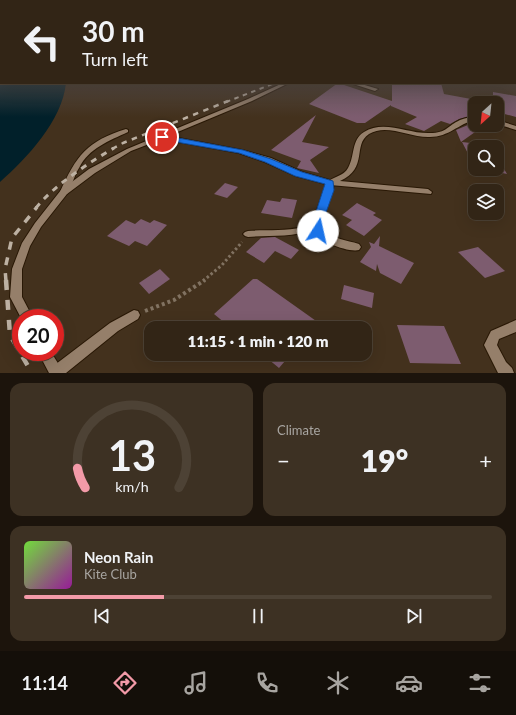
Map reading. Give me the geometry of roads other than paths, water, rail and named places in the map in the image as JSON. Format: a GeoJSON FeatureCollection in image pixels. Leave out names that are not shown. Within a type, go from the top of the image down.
{"type":"FeatureCollection","features":[{"type":"Feature","properties":{"kind":"street"},"geometry":{"type":"LineString","coordinates":[[22,309],[16,298],[17,269],[25,246],[38,225],[64,192],[79,179],[129,150],[285,84]]}},
{"type":"Feature","properties":{"kind":"street"},"geometry":{"type":"LineString","coordinates":[[356,84],[375,89]]}},
{"type":"Feature","properties":{"kind":"street"},"geometry":{"type":"LineString","coordinates":[[330,183],[344,176],[352,168],[358,142],[365,134],[373,130],[388,129],[422,135],[438,134],[450,131],[457,124],[468,119]]}},
{"type":"Feature","properties":{"kind":"street"},"geometry":{"type":"LineString","coordinates":[[504,124],[516,128]]}},
{"type":"Feature","properties":{"kind":"street"},"geometry":{"type":"LineString","coordinates":[[64,192],[79,159],[88,149],[126,131]]}},
{"type":"Feature","properties":{"kind":"street"},"geometry":{"type":"LineString","coordinates":[[162,137],[240,151],[268,160],[298,174],[330,183],[428,192]]}},
{"type":"Feature","properties":{"kind":"street"},"geometry":{"type":"LineString","coordinates":[[248,234],[296,232],[314,227],[318,221],[330,183]]}},
{"type":"Feature","properties":{"kind":"street"},"geometry":{"type":"LineString","coordinates":[[318,221],[318,231],[326,238],[340,244],[356,247]]}},
{"type":"Feature","properties":{"kind":"street"},"geometry":{"type":"LineString","coordinates":[[50,361],[57,373],[114,327],[134,314]]}},
{"type":"Feature","properties":{"kind":"street"},"geometry":{"type":"LineString","coordinates":[[507,373],[501,367],[490,346],[495,334],[516,326]]}},
{"type":"Feature","properties":{"kind":"water"},"geometry":{"type":"Polygon","coordinates":[[[0,84],[66,84],[58,111],[42,138],[21,162],[0,182],[0,84]]]}},
{"type":"Feature","properties":{"kind":"railway"},"geometry":{"type":"LineString","coordinates":[[226,102],[272,84]]}},
{"type":"Feature","properties":{"kind":"railway"},"geometry":{"type":"LineString","coordinates":[[112,149],[123,143],[228,101]]}},
{"type":"Feature","properties":{"kind":"railway"},"geometry":{"type":"LineString","coordinates":[[36,208],[62,183],[83,167],[114,148]]}},
{"type":"Feature","properties":{"kind":"railway"},"geometry":{"type":"LineString","coordinates":[[6,281],[5,269],[12,238],[37,207]]}},
{"type":"Feature","properties":{"kind":"railway"},"geometry":{"type":"LineString","coordinates":[[6,280],[10,335],[32,373]]}}]}
